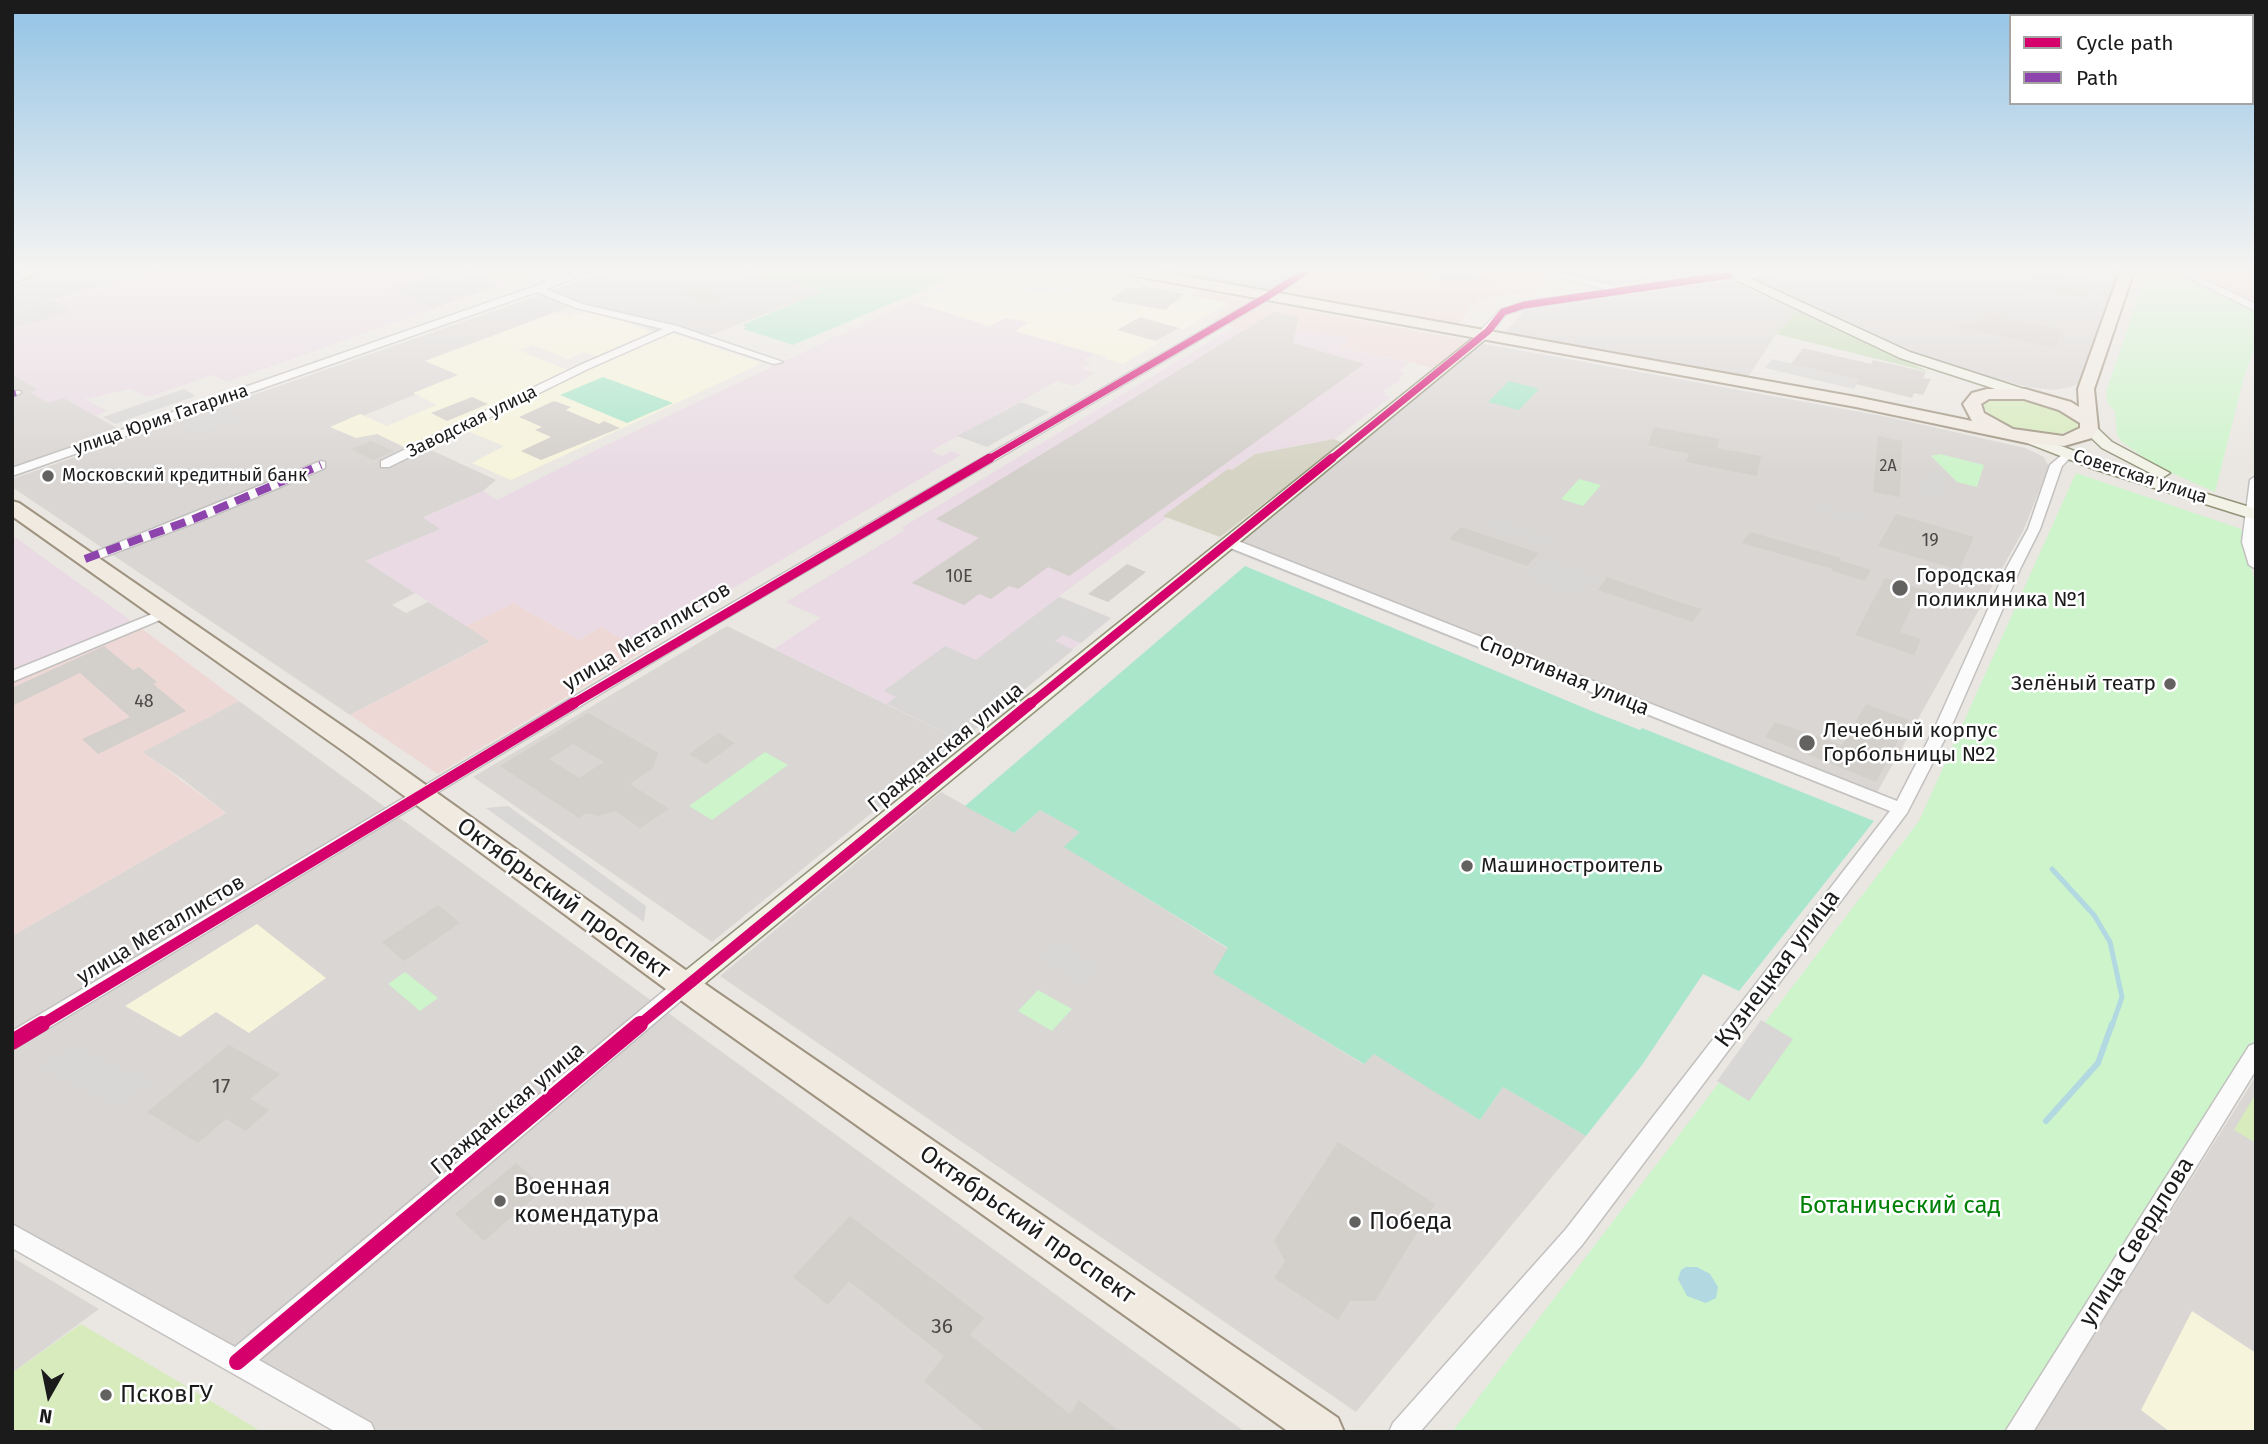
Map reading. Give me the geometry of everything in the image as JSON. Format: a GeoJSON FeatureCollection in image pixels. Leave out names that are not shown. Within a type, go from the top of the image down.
{"type":"FeatureCollection","features":[{"type":"Feature","properties":{"kind":"main road"},"geometry":{"type":"LineString","coordinates":[[1501,338],[1927,416],[2027,438],[2064,441],[2086,434],[2089,425],[2088,385],[2104,338]]}},
{"type":"Feature","properties":{"kind":"main road"},"geometry":{"type":"LineString","coordinates":[[1927,416],[1973,402],[1987,394],[2028,395],[2074,391],[2088,385]]}},
{"type":"Feature","properties":{"kind":"main road"},"geometry":{"type":"LineString","coordinates":[[2028,395],[2065,406],[2089,425]]}},
{"type":"Feature","properties":{"kind":"main road"},"geometry":{"type":"LineString","coordinates":[[1973,402],[1976,415],[2007,433]]}},
{"type":"Feature","properties":{"kind":"main road","name":"Октябрьский проспект"},"geometry":{"type":"LineString","coordinates":[[12,506],[421,795],[684,986],[1324,1432]]}},
{"type":"Feature","properties":{"kind":"street","name":"улица Юрия Гагарина"},"geometry":{"type":"LineString","coordinates":[[12,472],[393,338]]}},
{"type":"Feature","properties":{"kind":"street","name":"Заводская улица"},"geometry":{"type":"LineString","coordinates":[[386,464],[584,367],[649,338]]}},
{"type":"Feature","properties":{"kind":"street"},"geometry":{"type":"LineString","coordinates":[[705,338],[778,362]]}},
{"type":"Feature","properties":{"kind":"street","name":"улица Металлистов"},"geometry":{"type":"LineString","coordinates":[[12,1042],[708,623],[1195,338]]}},
{"type":"Feature","properties":{"kind":"street","name":"Гражданская улица"},"geometry":{"type":"LineString","coordinates":[[237,1362],[684,986],[1478,338]]}},
{"type":"Feature","properties":{"kind":"street"},"geometry":{"type":"LineString","coordinates":[[1869,338],[1955,380],[1973,402]]}},
{"type":"Feature","properties":{"kind":"street"},"geometry":{"type":"LineString","coordinates":[[1928,365],[2028,395]]}},
{"type":"Feature","properties":{"kind":"street","name":"Советская улица"},"geometry":{"type":"LineString","coordinates":[[2089,425],[2099,440],[2132,460],[2254,515]]}},
{"type":"Feature","properties":{"kind":"street","name":"Советская улица"},"geometry":{"type":"LineString","coordinates":[[2027,438],[2254,515]]}},
{"type":"Feature","properties":{"kind":"street","name":"Кузнецкая улица"},"geometry":{"type":"LineString","coordinates":[[1402,1432],[1574,1237],[1901,809],[1944,725],[2014,567],[2034,529],[2056,465],[2069,453]]}},
{"type":"Feature","properties":{"kind":"street"},"geometry":{"type":"LineString","coordinates":[[85,559],[196,518],[321,465]]}},
{"type":"Feature","properties":{"kind":"street"},"geometry":{"type":"LineString","coordinates":[[2256,480],[2249,542],[2256,565]]}},
{"type":"Feature","properties":{"kind":"street","name":"Спортивная улица"},"geometry":{"type":"LineString","coordinates":[[1228,542],[1901,809]]}},
{"type":"Feature","properties":{"kind":"street"},"geometry":{"type":"LineString","coordinates":[[12,677],[162,614]]}},
{"type":"Feature","properties":{"kind":"street","name":"улица Свердлова"},"geometry":{"type":"LineString","coordinates":[[2018,1432],[2256,1052]]}},
{"type":"Feature","properties":{"kind":"street"},"geometry":{"type":"LineString","coordinates":[[12,1235],[362,1432]]}},
{"type":"Feature","properties":{"kind":"shaded area"},"geometry":{"type":"Polygon","coordinates":[[[12,338],[350,338],[227,382],[213,375],[149,397],[130,389],[85,399],[107,411],[95,416],[64,398],[48,403],[31,393],[38,389],[12,374],[12,338]]]}},
{"type":"Feature","properties":{"kind":"shaded area"},"geometry":{"type":"Polygon","coordinates":[[[416,338],[487,338],[431,360],[463,375],[360,417],[496,480],[483,491],[424,517],[441,529],[366,561],[415,593],[392,605],[406,613],[428,602],[491,641],[350,715],[12,487],[12,479],[416,338]]]}},
{"type":"Feature","properties":{"kind":"shaded area"},"geometry":{"type":"Polygon","coordinates":[[[485,338],[641,338],[597,357],[583,352],[568,359],[533,345],[518,350],[570,371],[408,449],[377,434],[356,438],[330,427],[360,414],[387,426],[437,405],[413,393],[458,375],[425,361],[485,338]]]}},
{"type":"Feature","properties":{"kind":"shaded area"},"geometry":{"type":"Polygon","coordinates":[[[658,338],[687,338],[762,363],[511,480],[472,463],[504,446],[465,430],[613,357],[658,338]]]}},
{"type":"Feature","properties":{"kind":"shaded area"},"geometry":{"type":"Polygon","coordinates":[[[833,338],[1041,338],[1094,354],[1084,360],[1091,363],[1081,368],[1095,373],[1074,386],[1057,381],[931,451],[942,456],[951,451],[961,455],[634,646],[601,627],[579,640],[513,603],[466,626],[365,561],[440,529],[423,518],[483,491],[497,500],[606,445],[833,338]]]}},
{"type":"Feature","properties":{"kind":"shaded area"},"geometry":{"type":"Polygon","coordinates":[[[1041,338],[1148,338],[1159,342],[1123,364],[1106,359],[1107,357],[1041,338]]]}},
{"type":"Feature","properties":{"kind":"shaded area"},"geometry":{"type":"Polygon","coordinates":[[[1215,338],[1276,338],[1286,341],[1289,338],[1351,338],[1339,348],[1409,362],[1399,371],[1405,373],[1399,378],[1401,380],[1383,391],[1386,392],[1384,395],[1391,397],[1334,439],[1255,454],[1164,515],[1168,517],[1059,596],[1111,618],[961,741],[774,649],[821,618],[786,602],[905,530],[901,528],[1215,338]]]}},
{"type":"Feature","properties":{"kind":"shaded area"},"geometry":{"type":"Polygon","coordinates":[[[1288,338],[1455,338],[1479,343],[1446,371],[1288,338]]]}},
{"type":"Feature","properties":{"kind":"shaded area"},"geometry":{"type":"Polygon","coordinates":[[[1521,338],[1773,338],[1747,379],[1521,338]]]}},
{"type":"Feature","properties":{"kind":"shaded area"},"geometry":{"type":"Polygon","coordinates":[[[1877,338],[2097,338],[2079,383],[2054,390],[2028,387],[1951,368],[1877,338]]]}},
{"type":"Feature","properties":{"kind":"shaded area"},"geometry":{"type":"Polygon","coordinates":[[[1479,343],[1888,417],[2025,448],[2044,457],[2048,469],[2023,531],[1870,805],[1229,550],[1479,343]]]}},
{"type":"Feature","properties":{"kind":"shaded area"},"geometry":{"type":"Polygon","coordinates":[[[1772,359],[1859,380],[1854,389],[1765,368],[1772,359]]]}},
{"type":"Feature","properties":{"kind":"shaded area"},"geometry":{"type":"Polygon","coordinates":[[[12,374],[39,390],[32,393],[64,398],[122,431],[12,469],[12,374]]]}},
{"type":"Feature","properties":{"kind":"shaded area"},"geometry":{"type":"Polygon","coordinates":[[[184,389],[196,396],[115,424],[103,417],[184,389]]]}},
{"type":"Feature","properties":{"kind":"shaded area"},"geometry":{"type":"Polygon","coordinates":[[[1021,402],[1049,412],[987,447],[957,436],[1021,402]]]}},
{"type":"Feature","properties":{"kind":"shaded area"},"geometry":{"type":"Polygon","coordinates":[[[224,407],[246,418],[198,436],[176,425],[224,407]]]}},
{"type":"Feature","properties":{"kind":"shaded area"},"geometry":{"type":"Polygon","coordinates":[[[1334,439],[1343,443],[1220,537],[1163,516],[1228,469],[1232,470],[1255,454],[1334,439]]]}},
{"type":"Feature","properties":{"kind":"shaded area"},"geometry":{"type":"Polygon","coordinates":[[[1924,466],[1945,477],[1943,502],[1921,497],[1924,466]]]}},
{"type":"Feature","properties":{"kind":"shaded area"},"geometry":{"type":"Polygon","coordinates":[[[1817,502],[1866,515],[1862,525],[1811,513],[1817,502]]]}},
{"type":"Feature","properties":{"kind":"shaded area"},"geometry":{"type":"Polygon","coordinates":[[[1495,518],[1554,537],[1545,548],[1486,529],[1495,518]]]}},
{"type":"Feature","properties":{"kind":"shaded area"},"geometry":{"type":"Polygon","coordinates":[[[12,535],[141,628],[12,683],[12,535]]]}},
{"type":"Feature","properties":{"kind":"shaded area"},"geometry":{"type":"Polygon","coordinates":[[[1542,557],[1602,577],[1592,589],[1585,587],[1575,597],[1522,576],[1542,557]]]}},
{"type":"Feature","properties":{"kind":"shaded area"},"geometry":{"type":"Polygon","coordinates":[[[1059,597],[1111,618],[1081,643],[1063,635],[1055,641],[1073,650],[961,741],[887,704],[896,697],[884,691],[945,646],[976,660],[1059,597]]]}},
{"type":"Feature","properties":{"kind":"shaded area"},"geometry":{"type":"Polygon","coordinates":[[[513,603],[579,640],[601,627],[643,651],[438,774],[350,715],[490,642],[466,626],[513,603]]]}},
{"type":"Feature","properties":{"kind":"shaded area"},"geometry":{"type":"Polygon","coordinates":[[[727,626],[961,741],[712,942],[473,777],[727,626]]]}},
{"type":"Feature","properties":{"kind":"shaded area"},"geometry":{"type":"Polygon","coordinates":[[[141,628],[239,701],[143,752],[226,813],[12,936],[12,683],[141,628]]]}},
{"type":"Feature","properties":{"kind":"shaded area"},"geometry":{"type":"Polygon","coordinates":[[[239,701],[1245,1432],[372,1432],[12,1229],[12,936],[226,813],[142,752],[239,701]]]}},
{"type":"Feature","properties":{"kind":"shaded area"},"geometry":{"type":"Polygon","coordinates":[[[941,792],[1014,833],[1040,810],[1081,832],[1065,847],[1228,949],[1214,973],[1363,1064],[1374,1053],[1480,1120],[1503,1087],[1586,1136],[1356,1412],[720,976],[941,792]]]}},
{"type":"Feature","properties":{"kind":"shaded area"},"geometry":{"type":"Polygon","coordinates":[[[508,806],[646,906],[644,922],[486,808],[508,806]]]}},
{"type":"Feature","properties":{"kind":"shaded area"},"geometry":{"type":"Polygon","coordinates":[[[257,924],[326,978],[249,1033],[216,1012],[180,1037],[125,1006],[257,924]]]}},
{"type":"Feature","properties":{"kind":"shaded area"},"geometry":{"type":"Polygon","coordinates":[[[1055,938],[1104,969],[1085,987],[1037,955],[1055,938]]]}},
{"type":"Feature","properties":{"kind":"shaded area"},"geometry":{"type":"Polygon","coordinates":[[[1761,1020],[1793,1039],[1749,1101],[1717,1081],[1761,1020]]]}},
{"type":"Feature","properties":{"kind":"shaded area"},"geometry":{"type":"Polygon","coordinates":[[[73,1044],[154,1080],[120,1109],[35,1068],[73,1044]]]}},
{"type":"Feature","properties":{"kind":"shaded area"},"geometry":{"type":"Polygon","coordinates":[[[2256,1076],[2256,1432],[2033,1432],[2256,1076]]]}},
{"type":"Feature","properties":{"kind":"shaded area"},"geometry":{"type":"Polygon","coordinates":[[[12,1257],[99,1309],[12,1373],[12,1257]]]}},
{"type":"Feature","properties":{"kind":"shaded area"},"geometry":{"type":"Polygon","coordinates":[[[2192,1311],[2256,1353],[2256,1432],[2170,1432],[2141,1410],[2192,1311]]]}},
{"type":"Feature","properties":{"kind":"green space"},"geometry":{"type":"Polygon","coordinates":[[[772,338],[809,338],[793,345],[772,338]]]}},
{"type":"Feature","properties":{"kind":"green space"},"geometry":{"type":"Polygon","coordinates":[[[1794,338],[1857,338],[1930,372],[1794,338]]]}},
{"type":"Feature","properties":{"kind":"green space"},"geometry":{"type":"Polygon","coordinates":[[[2124,338],[2256,338],[2215,492],[2156,466],[2122,442],[2117,435],[2115,411],[2108,404],[2106,392],[2124,338]]]}},
{"type":"Feature","properties":{"kind":"green space"},"geometry":{"type":"Polygon","coordinates":[[[603,377],[673,403],[627,423],[560,395],[603,377]]]}},
{"type":"Feature","properties":{"kind":"green space"},"geometry":{"type":"Polygon","coordinates":[[[1509,381],[1539,389],[1519,410],[1488,402],[1509,381]]]}},
{"type":"Feature","properties":{"kind":"green space"},"geometry":{"type":"Polygon","coordinates":[[[2014,397],[2058,407],[2076,420],[2078,426],[2075,430],[2053,435],[2022,430],[1994,420],[1983,407],[1984,402],[1990,399],[2014,397]]]}},
{"type":"Feature","properties":{"kind":"green space"},"geometry":{"type":"Polygon","coordinates":[[[1940,454],[1984,465],[1977,487],[1957,482],[1931,456],[1940,454]]]}},
{"type":"Feature","properties":{"kind":"green space","name":"Ботанический сад"},"geometry":{"type":"Polygon","coordinates":[[[2076,473],[2241,529],[2256,587],[2256,1044],[2018,1432],[1452,1432],[1919,821],[2076,473]]]}},
{"type":"Feature","properties":{"kind":"green space"},"geometry":{"type":"Polygon","coordinates":[[[1579,479],[1601,485],[1583,506],[1561,499],[1579,479]]]}},
{"type":"Feature","properties":{"kind":"green space","name":"Машиностроитель"},"geometry":{"type":"Polygon","coordinates":[[[1245,566],[1594,712],[1640,730],[1642,728],[1874,821],[1739,991],[1703,974],[1642,1065],[1586,1136],[1503,1087],[1480,1120],[1374,1054],[1364,1064],[1213,973],[1228,948],[1064,847],[1080,832],[1040,810],[1014,833],[965,806],[1245,566]]]}},
{"type":"Feature","properties":{"kind":"green space"},"geometry":{"type":"Polygon","coordinates":[[[765,752],[788,765],[712,820],[689,806],[765,752]]]}},
{"type":"Feature","properties":{"kind":"green space"},"geometry":{"type":"Polygon","coordinates":[[[405,972],[438,998],[420,1011],[388,984],[405,972]]]}},
{"type":"Feature","properties":{"kind":"green space"},"geometry":{"type":"Polygon","coordinates":[[[1038,990],[1072,1009],[1052,1031],[1018,1011],[1038,990]]]}},
{"type":"Feature","properties":{"kind":"green space"},"geometry":{"type":"Polygon","coordinates":[[[2256,1093],[2256,1143],[2234,1130],[2256,1093]]]}},
{"type":"Feature","properties":{"kind":"green space","name":"ПсковГУ"},"geometry":{"type":"Polygon","coordinates":[[[81,1324],[262,1432],[12,1432],[12,1373],[81,1324]]]}},
{"type":"Feature","properties":{"kind":"water"},"geometry":{"type":"Polygon","coordinates":[[[1697,1267],[1710,1274],[1718,1287],[1716,1298],[1706,1303],[1687,1296],[1678,1279],[1681,1270],[1697,1267]]]}},
{"type":"Feature","properties":{"kind":"building"},"geometry":{"type":"Polygon","coordinates":[[[1231,338],[1294,338],[1293,343],[1364,364],[1069,576],[1048,567],[1018,589],[1009,586],[991,599],[979,594],[964,605],[912,583],[979,538],[936,519],[1231,338]]]}},
{"type":"Feature","properties":{"kind":"building"},"geometry":{"type":"Polygon","coordinates":[[[2011,338],[2059,338],[2056,348],[2011,338]]]}},
{"type":"Feature","properties":{"kind":"building"},"geometry":{"type":"Polygon","coordinates":[[[1803,348],[1871,364],[1873,360],[1926,372],[1923,378],[1931,379],[1923,395],[1914,393],[1912,398],[1856,384],[1859,380],[1791,364],[1803,348]]]}},
{"type":"Feature","properties":{"kind":"building"},"geometry":{"type":"Polygon","coordinates":[[[472,397],[488,404],[447,421],[431,413],[472,397]]]}},
{"type":"Feature","properties":{"kind":"building"},"geometry":{"type":"Polygon","coordinates":[[[554,401],[571,407],[566,410],[599,424],[604,421],[620,428],[541,460],[521,451],[551,437],[535,430],[542,427],[519,417],[554,401]]]}},
{"type":"Feature","properties":{"kind":"building"},"geometry":{"type":"Polygon","coordinates":[[[1654,427],[1720,439],[1717,448],[1761,456],[1757,476],[1686,462],[1689,454],[1648,445],[1654,427]]]}},
{"type":"Feature","properties":{"kind":"building"},"geometry":{"type":"Polygon","coordinates":[[[1878,436],[1902,441],[1900,497],[1873,492],[1878,436]]]}},
{"type":"Feature","properties":{"kind":"building"},"geometry":{"type":"Polygon","coordinates":[[[371,441],[394,451],[373,460],[351,449],[371,441]]]}},
{"type":"Feature","properties":{"kind":"building","name":"Городская поликлиника №1"},"geometry":{"type":"Polygon","coordinates":[[[1896,514],[1974,537],[1959,570],[1878,546],[1896,514]]]}},
{"type":"Feature","properties":{"kind":"building"},"geometry":{"type":"Polygon","coordinates":[[[1461,527],[1539,553],[1527,566],[1449,539],[1461,527]]]}},
{"type":"Feature","properties":{"kind":"building"},"geometry":{"type":"Polygon","coordinates":[[[1750,532],[1841,558],[1839,560],[1871,570],[1865,581],[1742,543],[1750,532]]]}},
{"type":"Feature","properties":{"kind":"building"},"geometry":{"type":"Polygon","coordinates":[[[1127,564],[1146,572],[1108,602],[1088,594],[1127,564]]]}},
{"type":"Feature","properties":{"kind":"building"},"geometry":{"type":"Polygon","coordinates":[[[1607,577],[1702,609],[1693,622],[1598,590],[1607,577]]]}},
{"type":"Feature","properties":{"kind":"building","name":"Городская поликлиника №1"},"geometry":{"type":"Polygon","coordinates":[[[1885,578],[1941,595],[1936,608],[1914,601],[1900,632],[1921,639],[1914,655],[1855,635],[1885,578]]]}},
{"type":"Feature","properties":{"kind":"building"},"geometry":{"type":"Polygon","coordinates":[[[104,646],[133,670],[139,667],[157,682],[153,684],[186,711],[98,754],[82,739],[130,717],[80,673],[12,706],[12,688],[104,646]]]}},
{"type":"Feature","properties":{"kind":"building","name":"Лечебный корпус Горбольницы №2"},"geometry":{"type":"Polygon","coordinates":[[[1866,704],[1909,720],[1876,782],[1765,737],[1775,722],[1842,745],[1866,704]]]}},
{"type":"Feature","properties":{"kind":"building"},"geometry":{"type":"Polygon","coordinates":[[[588,713],[658,753],[653,768],[630,784],[669,809],[640,828],[615,811],[599,816],[586,813],[579,818],[500,766],[588,713]],[[573,744],[549,759],[579,778],[604,762],[573,744]]]}},
{"type":"Feature","properties":{"kind":"building"},"geometry":{"type":"Polygon","coordinates":[[[718,733],[735,743],[706,764],[689,754],[718,733]]]}},
{"type":"Feature","properties":{"kind":"building"},"geometry":{"type":"Polygon","coordinates":[[[438,905],[460,923],[404,961],[382,942],[438,905]]]}},
{"type":"Feature","properties":{"kind":"building"},"geometry":{"type":"Polygon","coordinates":[[[229,1045],[280,1074],[250,1099],[269,1110],[246,1131],[226,1119],[198,1143],[147,1112],[229,1045]]]}},
{"type":"Feature","properties":{"kind":"building","name":"Победа"},"geometry":{"type":"Polygon","coordinates":[[[1338,1142],[1435,1204],[1375,1301],[1350,1301],[1338,1320],[1274,1278],[1285,1261],[1274,1240],[1338,1142]]]}},
{"type":"Feature","properties":{"kind":"building","name":"Военная комендатура"},"geometry":{"type":"Polygon","coordinates":[[[516,1163],[545,1188],[484,1241],[455,1214],[516,1163]]]}},
{"type":"Feature","properties":{"kind":"building"},"geometry":{"type":"Polygon","coordinates":[[[850,1216],[984,1318],[970,1335],[1070,1414],[1079,1400],[1120,1432],[986,1432],[924,1381],[944,1356],[849,1281],[828,1305],[793,1277],[850,1216]]]}},
{"type":"Feature","properties":{"kind":"waterway"},"geometry":{"type":"LineString","coordinates":[[2052,869],[2094,915],[2110,942],[2122,997],[2112,1026]]}},
{"type":"Feature","properties":{"kind":"waterway"},"geometry":{"type":"LineString","coordinates":[[2046,1121],[2098,1063],[2112,1024]]}},
{"type":"Feature","properties":{"kind":"marked path"},"geometry":{"type":"LineString","coordinates":[[12,394],[16,393]]}},
{"type":"Feature","properties":{"kind":"marked path"},"geometry":{"type":"LineString","coordinates":[[85,559],[196,518],[321,465]]}},
{"type":"Feature","properties":{"kind":"cycle path"},"geometry":{"type":"LineString","coordinates":[[12,1042],[696,630],[1195,338]]}},
{"type":"Feature","properties":{"kind":"cycle path"},"geometry":{"type":"LineString","coordinates":[[237,1362],[733,946],[1479,338]]}},
{"type":"Feature","properties":{"kind":"place","name":"Московский кредитный банк"},"geometry":{"type":"Point","coordinates":[48,476]}},
{"type":"Feature","properties":{"kind":"place","name":"Городская поликлиника №1"},"geometry":{"type":"Point","coordinates":[1900,588]}},
{"type":"Feature","properties":{"kind":"place","name":"Зелёный театр"},"geometry":{"type":"Point","coordinates":[2170,684]}},
{"type":"Feature","properties":{"kind":"place","name":"Лечебный корпус Горбольницы №2"},"geometry":{"type":"Point","coordinates":[1807,743]}},
{"type":"Feature","properties":{"kind":"place","name":"Машиностроитель"},"geometry":{"type":"Point","coordinates":[1467,866]}},
{"type":"Feature","properties":{"kind":"place","name":"Военная комендатура"},"geometry":{"type":"Point","coordinates":[500,1201]}},
{"type":"Feature","properties":{"kind":"place","name":"Победа"},"geometry":{"type":"Point","coordinates":[1355,1222]}},
{"type":"Feature","properties":{"kind":"place","name":"ПсковГУ"},"geometry":{"type":"Point","coordinates":[106,1395]}}]}
